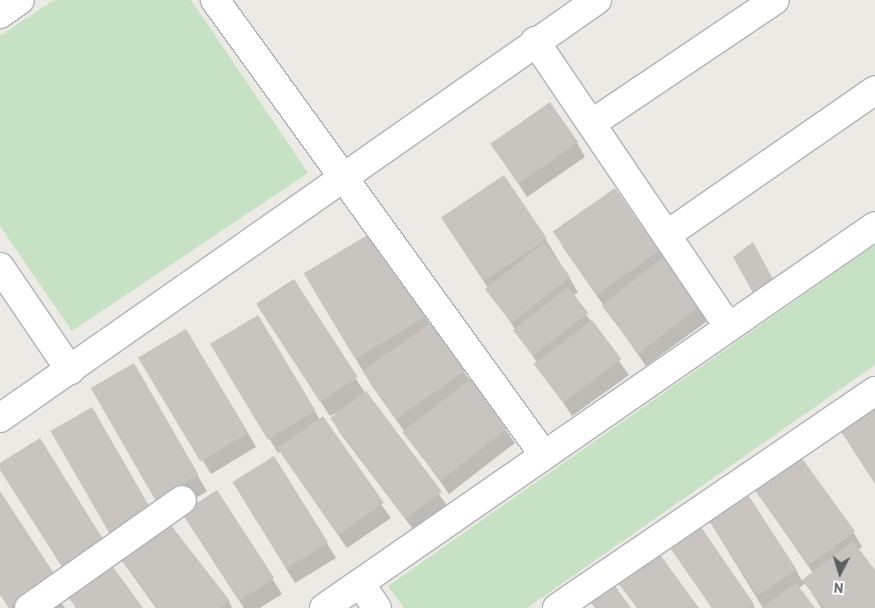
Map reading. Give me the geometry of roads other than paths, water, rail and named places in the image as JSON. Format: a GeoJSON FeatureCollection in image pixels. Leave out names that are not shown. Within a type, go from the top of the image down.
{"type":"FeatureCollection","features":[{"type":"Feature","properties":{"kind":"street"},"geometry":{"type":"LineString","coordinates":[[0,14],[20,0]]}},
{"type":"Feature","properties":{"kind":"street"},"geometry":{"type":"LineString","coordinates":[[215,0],[346,177],[544,455]]}},
{"type":"Feature","properties":{"kind":"street"},"geometry":{"type":"LineString","coordinates":[[0,418],[346,177],[535,41],[597,0]]}},
{"type":"Feature","properties":{"kind":"street"},"geometry":{"type":"LineString","coordinates":[[594,122],[775,0]]}},
{"type":"Feature","properties":{"kind":"street"},"geometry":{"type":"LineString","coordinates":[[535,41],[594,122],[729,327]]}},
{"type":"Feature","properties":{"kind":"street"},"geometry":{"type":"LineString","coordinates":[[668,234],[875,90]]}},
{"type":"Feature","properties":{"kind":"street"},"geometry":{"type":"LineString","coordinates":[[324,608],[875,226]]}},
{"type":"Feature","properties":{"kind":"street"},"geometry":{"type":"LineString","coordinates":[[0,266],[70,370]]}},
{"type":"Feature","properties":{"kind":"street"},"geometry":{"type":"LineString","coordinates":[[557,608],[875,391]]}},
{"type":"Feature","properties":{"kind":"street"},"geometry":{"type":"LineString","coordinates":[[30,608],[182,500]]}},
{"type":"Feature","properties":{"kind":"street"},"geometry":{"type":"LineString","coordinates":[[360,583],[377,608]]}}]}
